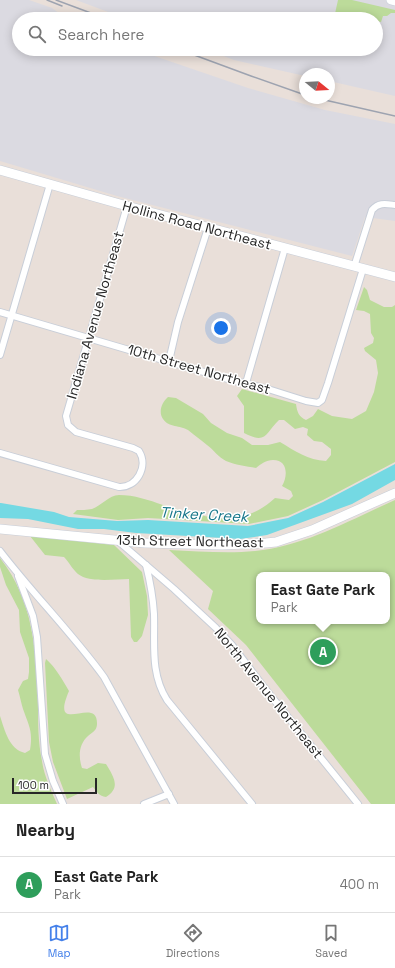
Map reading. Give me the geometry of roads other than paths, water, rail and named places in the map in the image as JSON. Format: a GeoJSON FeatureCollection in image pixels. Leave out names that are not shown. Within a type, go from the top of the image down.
{"type":"FeatureCollection","features":[{"type":"Feature","properties":{"kind":"street"},"geometry":{"type":"LineString","coordinates":[[391,0],[395,1]]}},
{"type":"Feature","properties":{"kind":"street","name":"Hollins Road Northeast"},"geometry":{"type":"LineString","coordinates":[[0,170],[208,228],[395,277]]}},
{"type":"Feature","properties":{"kind":"street"},"geometry":{"type":"LineString","coordinates":[[0,356],[50,184]]}},
{"type":"Feature","properties":{"kind":"street"},"geometry":{"type":"LineString","coordinates":[[359,268],[372,210],[381,204],[395,205]]}},
{"type":"Feature","properties":{"kind":"street","name":"Indiana Avenue Northeast"},"geometry":{"type":"LineString","coordinates":[[0,453],[119,487],[129,486],[136,481],[141,470],[142,459],[139,451],[76,432],[68,425],[66,416],[127,206]]}},
{"type":"Feature","properties":{"kind":"street"},"geometry":{"type":"LineString","coordinates":[[169,361],[178,322],[208,228]]}},
{"type":"Feature","properties":{"kind":"street"},"geometry":{"type":"LineString","coordinates":[[246,383],[285,248]]}},
{"type":"Feature","properties":{"kind":"street","name":"10th Street Northeast"},"geometry":{"type":"LineString","coordinates":[[0,312],[315,403],[321,402],[328,383],[346,325],[359,268]]}},
{"type":"Feature","properties":{"kind":"street","name":"13th Street Northeast"},"geometry":{"type":"LineString","coordinates":[[0,529],[145,543],[222,545],[254,544],[276,542],[312,530],[395,494]]}},
{"type":"Feature","properties":{"kind":"street","name":"North Avenue Northeast"},"geometry":{"type":"LineString","coordinates":[[118,541],[174,589],[232,645],[358,804]]}},
{"type":"Feature","properties":{"kind":"street"},"geometry":{"type":"LineString","coordinates":[[0,550],[17,573],[104,677],[174,804]]}},
{"type":"Feature","properties":{"kind":"street"},"geometry":{"type":"LineString","coordinates":[[146,565],[152,597],[154,661],[159,685],[167,700],[252,804]]}},
{"type":"Feature","properties":{"kind":"street"},"geometry":{"type":"LineString","coordinates":[[17,573],[33,616],[37,637],[45,754],[62,804]]}},
{"type":"Feature","properties":{"kind":"street"},"geometry":{"type":"LineString","coordinates":[[144,804],[169,794]]}},
{"type":"Feature","properties":{"kind":"water"},"geometry":{"type":"Polygon","coordinates":[[[395,464],[395,480],[352,504],[267,535],[240,539],[136,533],[104,529],[78,529],[28,519],[0,518],[1,503],[54,512],[69,517],[117,521],[148,520],[248,526],[288,518],[323,502],[395,464]]]}},
{"type":"Feature","properties":{"kind":"railway"},"geometry":{"type":"LineString","coordinates":[[47,0],[62,6]]}},
{"type":"Feature","properties":{"kind":"railway"},"geometry":{"type":"LineString","coordinates":[[56,0],[88,12]]}},
{"type":"Feature","properties":{"kind":"railway"},"geometry":{"type":"LineString","coordinates":[[197,56],[299,93]]}},
{"type":"Feature","properties":{"kind":"railway"},"geometry":{"type":"LineString","coordinates":[[335,102],[395,116]]}},
{"type":"Feature","properties":{"kind":"place","name":"East Gate Park"},"geometry":{"type":"Point","coordinates":[323,652]}},
{"type":"Feature","properties":{"kind":"water label","name":"Tinker Creek"},"geometry":{"type":"Point","coordinates":[204,514]}}]}
